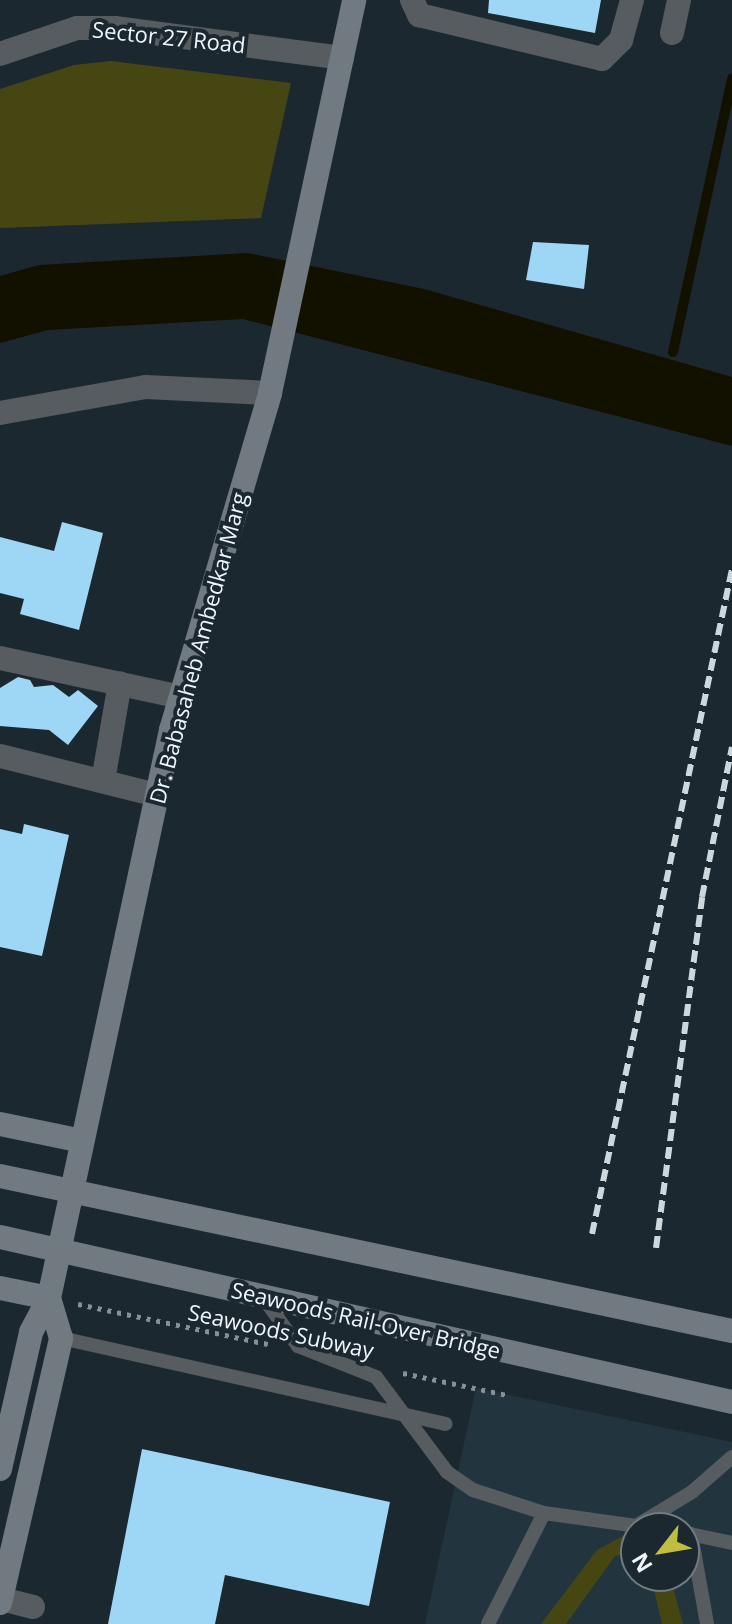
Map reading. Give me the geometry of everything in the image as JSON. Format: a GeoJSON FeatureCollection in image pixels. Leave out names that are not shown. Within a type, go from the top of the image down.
{"type":"FeatureCollection","features":[{"type":"Feature","properties":{"kind":"street","name":"Dr. Babasaheb Ambedkar Marg"},"geometry":{"type":"LineString","coordinates":[[0,1469],[31,1332],[49,1298],[157,795],[181,697],[271,386],[310,225],[354,0]]}},
{"type":"Feature","properties":{"kind":"street"},"geometry":{"type":"LineString","coordinates":[[412,0],[419,15],[602,59],[621,40],[632,0]]}},
{"type":"Feature","properties":{"kind":"street"},"geometry":{"type":"LineString","coordinates":[[672,33],[679,0]]}},
{"type":"Feature","properties":{"kind":"street","name":"Sector 27 Road"},"geometry":{"type":"LineString","coordinates":[[0,54],[77,28],[115,28],[342,58]]}},
{"type":"Feature","properties":{"kind":"street"},"geometry":{"type":"LineString","coordinates":[[0,413],[146,387],[271,386]]}},
{"type":"Feature","properties":{"kind":"street"},"geometry":{"type":"LineString","coordinates":[[0,658],[181,697]]}},
{"type":"Feature","properties":{"kind":"street"},"geometry":{"type":"LineString","coordinates":[[103,781],[120,683]]}},
{"type":"Feature","properties":{"kind":"street"},"geometry":{"type":"LineString","coordinates":[[0,756],[157,795]]}},
{"type":"Feature","properties":{"kind":"street"},"geometry":{"type":"LineString","coordinates":[[0,1124],[82,1141]]}},
{"type":"Feature","properties":{"kind":"street"},"geometry":{"type":"LineString","coordinates":[[0,1176],[732,1331]]}},
{"type":"Feature","properties":{"kind":"street","name":"Seawoods Rail-Over Bridge"},"geometry":{"type":"LineString","coordinates":[[0,1237],[732,1402]]}},
{"type":"Feature","properties":{"kind":"street"},"geometry":{"type":"LineString","coordinates":[[0,1288],[49,1298]]}},
{"type":"Feature","properties":{"kind":"street","name":"Dr. Babasaheb Ambedkar Marg"},"geometry":{"type":"LineString","coordinates":[[1,1601],[61,1338],[49,1298]]}},
{"type":"Feature","properties":{"kind":"street"},"geometry":{"type":"LineString","coordinates":[[1,1601],[33,1607]]}},
{"type":"Feature","properties":{"kind":"lane"},"geometry":{"type":"LineString","coordinates":[[262,1296],[298,1346],[376,1377],[447,1472],[473,1490],[544,1513],[620,1524]]}},
{"type":"Feature","properties":{"kind":"lane"},"geometry":{"type":"LineString","coordinates":[[61,1338],[446,1424]]}},
{"type":"Feature","properties":{"kind":"lane"},"geometry":{"type":"LineString","coordinates":[[663,1512],[732,1457]]}},
{"type":"Feature","properties":{"kind":"lane"},"geometry":{"type":"LineString","coordinates":[[488,1624],[544,1513]]}},
{"type":"Feature","properties":{"kind":"lane"},"geometry":{"type":"LineString","coordinates":[[700,1536],[732,1543]]}},
{"type":"Feature","properties":{"kind":"lane"},"geometry":{"type":"LineString","coordinates":[[700,1592],[707,1624]]}},
{"type":"Feature","properties":{"kind":"path","name":"Seawoods Subway"},"geometry":{"type":"LineString","coordinates":[[49,1298],[276,1346]]}},
{"type":"Feature","properties":{"kind":"path","name":"Seawoods Subway"},"geometry":{"type":"LineString","coordinates":[[399,1372],[507,1395]]}},
{"type":"Feature","properties":{"kind":"shaded area"},"geometry":{"type":"Polygon","coordinates":[[[111,61],[291,83],[261,218],[0,228],[0,89],[74,65],[111,61]]]}},
{"type":"Feature","properties":{"kind":"shaded area"},"geometry":{"type":"Polygon","coordinates":[[[248,253],[424,289],[732,377],[732,446],[243,319],[48,330],[0,343],[0,276],[39,265],[248,253]]]}},
{"type":"Feature","properties":{"kind":"shaded area"},"geometry":{"type":"Polygon","coordinates":[[[476,1388],[732,1442],[732,1624],[425,1624],[476,1388]]]}},
{"type":"Feature","properties":{"kind":"shaded area"},"geometry":{"type":"Polygon","coordinates":[[[620,1538],[620,1555],[615,1556],[566,1624],[541,1624],[597,1550],[620,1538]]]}},
{"type":"Feature","properties":{"kind":"shaded area"},"geometry":{"type":"Polygon","coordinates":[[[655,1592],[674,1592],[683,1624],[662,1624],[655,1592]]]}},
{"type":"Feature","properties":{"kind":"building"},"geometry":{"type":"Polygon","coordinates":[[[489,0],[601,0],[595,33],[488,13],[489,0]]]}},
{"type":"Feature","properties":{"kind":"building"},"geometry":{"type":"Polygon","coordinates":[[[533,242],[589,245],[584,289],[526,280],[533,242]]]}},
{"type":"Feature","properties":{"kind":"building"},"geometry":{"type":"Polygon","coordinates":[[[62,522],[103,533],[79,630],[20,614],[24,599],[0,593],[0,537],[54,551],[62,522]]]}},
{"type":"Feature","properties":{"kind":"building"},"geometry":{"type":"Polygon","coordinates":[[[18,677],[30,680],[34,687],[53,685],[69,697],[78,690],[98,706],[68,745],[49,730],[0,726],[0,688],[18,677]]]}},
{"type":"Feature","properties":{"kind":"building"},"geometry":{"type":"Polygon","coordinates":[[[24,824],[69,835],[42,956],[0,947],[0,829],[22,834],[24,824]]]}},
{"type":"Feature","properties":{"kind":"building"},"geometry":{"type":"Polygon","coordinates":[[[142,1449],[390,1502],[369,1606],[225,1575],[215,1624],[108,1624],[142,1449]]]}},
{"type":"Feature","properties":{"kind":"waterway"},"geometry":{"type":"LineString","coordinates":[[673,352],[732,78]]}},
{"type":"Feature","properties":{"kind":"railway"},"geometry":{"type":"LineString","coordinates":[[592,1234],[732,569]]}},
{"type":"Feature","properties":{"kind":"railway"},"geometry":{"type":"LineString","coordinates":[[656,1248],[702,897],[732,747]]}}]}
